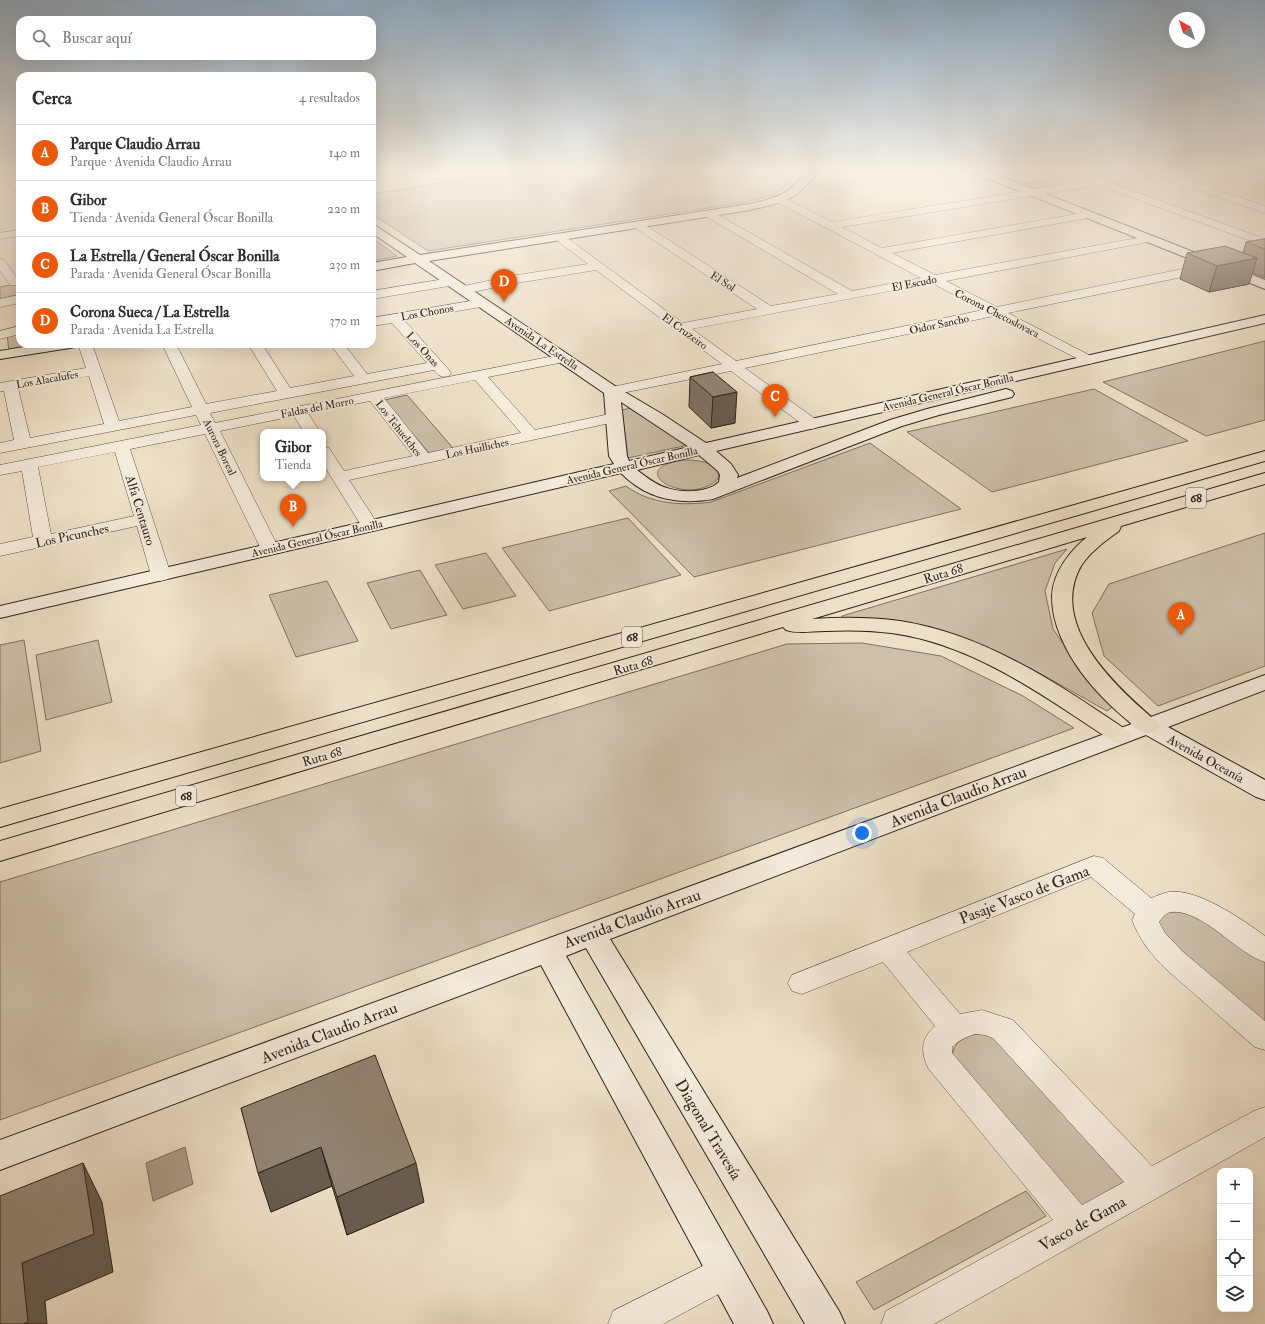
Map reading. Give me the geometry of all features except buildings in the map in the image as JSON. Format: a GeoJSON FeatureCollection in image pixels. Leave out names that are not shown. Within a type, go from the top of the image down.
{"type":"FeatureCollection","features":[{"type":"Feature","properties":{"kind":"highway","name":"Ruta 68"},"geometry":{"type":"LineString","coordinates":[[0,818],[1265,456]]}},
{"type":"Feature","properties":{"kind":"highway","name":"Ruta 68"},"geometry":{"type":"LineString","coordinates":[[0,851],[1265,478]]}},
{"type":"Feature","properties":{"kind":"highway"},"geometry":{"type":"LineString","coordinates":[[1126,518],[1095,540],[1077,558],[1065,580],[1062,607],[1070,635],[1095,674],[1125,706],[1148,726]]}},
{"type":"Feature","properties":{"kind":"highway"},"geometry":{"type":"LineString","coordinates":[[752,630],[827,625],[876,626],[900,628],[934,635],[979,651],[1011,666],[1120,736]]}},
{"type":"Feature","properties":{"kind":"highway"},"geometry":{"type":"LineString","coordinates":[[1042,685],[1092,708],[1148,726]]}},
{"type":"Feature","properties":{"kind":"main road","name":"Avenida La Estrella"},"geometry":{"type":"LineString","coordinates":[[376,233],[418,258],[612,391],[632,401],[721,463],[729,472],[730,476],[728,483],[721,490]]}},
{"type":"Feature","properties":{"kind":"main road"},"geometry":{"type":"LineString","coordinates":[[376,266],[418,258],[587,233]]}},
{"type":"Feature","properties":{"kind":"main road"},"geometry":{"type":"LineString","coordinates":[[1134,233],[1265,285]]}},
{"type":"Feature","properties":{"kind":"main road","name":"Avenida General Óscar Bonilla"},"geometry":{"type":"LineString","coordinates":[[0,626],[630,472],[702,449],[1265,319]]}},
{"type":"Feature","properties":{"kind":"main road","name":"Avenida General Óscar Bonilla"},"geometry":{"type":"LineString","coordinates":[[721,490],[880,429],[932,412],[1265,333]]}},
{"type":"Feature","properties":{"kind":"main road"},"geometry":{"type":"LineString","coordinates":[[0,356],[47,348]]}},
{"type":"Feature","properties":{"kind":"main road"},"geometry":{"type":"LineString","coordinates":[[612,391],[618,456],[630,472],[661,491],[673,495],[695,496],[721,490]]}},
{"type":"Feature","properties":{"kind":"main road","name":"Avenida General Óscar Bonilla"},"geometry":{"type":"LineString","coordinates":[[0,612],[370,526],[630,472]]}},
{"type":"Feature","properties":{"kind":"main road","name":"Avenida Claudio Arrau"},"geometry":{"type":"LineString","coordinates":[[0,1155],[1265,682]]}},
{"type":"Feature","properties":{"kind":"main road","name":"Avenida Oceanía"},"geometry":{"type":"LineString","coordinates":[[1148,726],[1265,791]]}},
{"type":"Feature","properties":{"kind":"main road","name":"Diagonal Travesía"},"geometry":{"type":"LineString","coordinates":[[592,934],[826,1324]]}},
{"type":"Feature","properties":{"kind":"main road"},"geometry":{"type":"LineString","coordinates":[[548,950],[754,1324]]}},
{"type":"Feature","properties":{"kind":"street","name":"El Sol"},"geometry":{"type":"LineString","coordinates":[[650,233],[768,310]]}},
{"type":"Feature","properties":{"kind":"street"},"geometry":{"type":"LineString","coordinates":[[742,233],[850,295]]}},
{"type":"Feature","properties":{"kind":"street","name":"Corona Checoslovaca"},"geometry":{"type":"LineString","coordinates":[[844,233],[1088,360]]}},
{"type":"Feature","properties":{"kind":"street"},"geometry":{"type":"LineString","coordinates":[[879,252],[988,233]]}},
{"type":"Feature","properties":{"kind":"street"},"geometry":{"type":"LineString","coordinates":[[1237,233],[1265,243]]}},
{"type":"Feature","properties":{"kind":"street"},"geometry":{"type":"LineString","coordinates":[[0,236],[16,234]]}},
{"type":"Feature","properties":{"kind":"street","name":"El Cruzeiro"},"geometry":{"type":"LineString","coordinates":[[559,237],[812,424]]}},
{"type":"Feature","properties":{"kind":"street","name":"El Escudo"},"geometry":{"type":"LineString","coordinates":[[681,327],[1148,238]]}},
{"type":"Feature","properties":{"kind":"street","name":"Oidor Sancho"},"geometry":{"type":"LineString","coordinates":[[612,391],[1265,256]]}},
{"type":"Feature","properties":{"kind":"street"},"geometry":{"type":"LineString","coordinates":[[0,263],[16,281]]}},
{"type":"Feature","properties":{"kind":"street"},"geometry":{"type":"LineString","coordinates":[[463,290],[511,280],[598,266]]}},
{"type":"Feature","properties":{"kind":"street"},"geometry":{"type":"LineString","coordinates":[[0,285],[16,282]]}},
{"type":"Feature","properties":{"kind":"street"},"geometry":{"type":"LineString","coordinates":[[376,295],[451,282]]}},
{"type":"Feature","properties":{"kind":"street"},"geometry":{"type":"LineString","coordinates":[[0,303],[16,300]]}},
{"type":"Feature","properties":{"kind":"street","name":"Los Chonos"},"geometry":{"type":"LineString","coordinates":[[376,321],[482,303]]}},
{"type":"Feature","properties":{"kind":"street","name":"Los Onas"},"geometry":{"type":"LineString","coordinates":[[395,318],[451,381]]}},
{"type":"Feature","properties":{"kind":"street"},"geometry":{"type":"LineString","coordinates":[[0,335],[16,331]]}},
{"type":"Feature","properties":{"kind":"street"},"geometry":{"type":"LineString","coordinates":[[86,348],[113,427]]}},
{"type":"Feature","properties":{"kind":"street","name":"Aurora Boreal"},"geometry":{"type":"LineString","coordinates":[[171,348],[270,549]]}},
{"type":"Feature","properties":{"kind":"street"},"geometry":{"type":"LineString","coordinates":[[257,348],[286,394]]}},
{"type":"Feature","properties":{"kind":"street"},"geometry":{"type":"LineString","coordinates":[[339,348],[363,379]]}},
{"type":"Feature","properties":{"kind":"street","name":"Faldas del Morro"},"geometry":{"type":"LineString","coordinates":[[0,470],[564,358]]}},
{"type":"Feature","properties":{"kind":"street","name":"Faldas del Morro"},"geometry":{"type":"LineString","coordinates":[[0,448],[437,365]]}},
{"type":"Feature","properties":{"kind":"street","name":"Los Alacalufes"},"geometry":{"type":"LineString","coordinates":[[5,386],[94,370]]}},
{"type":"Feature","properties":{"kind":"street"},"geometry":{"type":"LineString","coordinates":[[478,375],[532,436]]}},
{"type":"Feature","properties":{"kind":"street"},"geometry":{"type":"LineString","coordinates":[[5,386],[16,415],[22,444]]}},
{"type":"Feature","properties":{"kind":"street","name":"Los Tehuelches"},"geometry":{"type":"LineString","coordinates":[[374,396],[424,459]]}},
{"type":"Feature","properties":{"kind":"street"},"geometry":{"type":"LineString","coordinates":[[298,411],[310,429]]}},
{"type":"Feature","properties":{"kind":"street"},"geometry":{"type":"LineString","coordinates":[[0,418],[16,415]]}},
{"type":"Feature","properties":{"kind":"street","name":"Los Huilliches"},"geometry":{"type":"LineString","coordinates":[[339,477],[614,418]]}},
{"type":"Feature","properties":{"kind":"street","name":"Alfa Centauro"},"geometry":{"type":"LineString","coordinates":[[121,446],[161,575]]}},
{"type":"Feature","properties":{"kind":"street"},"geometry":{"type":"LineString","coordinates":[[326,456],[370,526]]}},
{"type":"Feature","properties":{"kind":"street"},"geometry":{"type":"LineString","coordinates":[[29,464],[43,541]]}},
{"type":"Feature","properties":{"kind":"street","name":"Los Picunches"},"geometry":{"type":"LineString","coordinates":[[0,550],[144,519]]}},
{"type":"Feature","properties":{"kind":"street","name":"Pasaje Vasco de Gama"},"geometry":{"type":"LineString","coordinates":[[802,984],[1094,865],[1149,911]]}},
{"type":"Feature","properties":{"kind":"street"},"geometry":{"type":"LineString","coordinates":[[1265,951],[1208,911],[1190,904],[1174,902],[1162,903],[1149,911],[1145,920],[1147,928],[1172,959],[1265,1038]]}},
{"type":"Feature","properties":{"kind":"street"},"geometry":{"type":"LineString","coordinates":[[888,948],[955,1029]]}},
{"type":"Feature","properties":{"kind":"street"},"geometry":{"type":"LineString","coordinates":[[1078,1225],[939,1058],[937,1049],[940,1041],[955,1029],[982,1022],[992,1024],[1003,1030],[1149,1186]]}},
{"type":"Feature","properties":{"kind":"street","name":"Vasco de Gama"},"geometry":{"type":"LineString","coordinates":[[899,1324],[1265,1121]]}},
{"type":"Feature","properties":{"kind":"street"},"geometry":{"type":"LineString","coordinates":[[626,1324],[725,1272]]}},
{"type":"Feature","properties":{"kind":"shaded area"},"geometry":{"type":"Polygon","coordinates":[[[400,233],[547,233],[428,251],[400,233]]]}},
{"type":"Feature","properties":{"kind":"shaded area"},"geometry":{"type":"Polygon","coordinates":[[[376,241],[397,256],[376,260],[376,241]]]}},
{"type":"Feature","properties":{"kind":"shaded area"},"geometry":{"type":"Polygon","coordinates":[[[16,284],[16,297],[0,301],[0,287],[16,284]]]}},
{"type":"Feature","properties":{"kind":"shaded area"},"geometry":{"type":"Polygon","coordinates":[[[16,332],[16,348],[31,348],[9,352],[7,334],[16,332]]]}},
{"type":"Feature","properties":{"kind":"shaded area"},"geometry":{"type":"Polygon","coordinates":[[[1265,341],[1265,420],[1206,436],[1103,382],[1265,341]]]}},
{"type":"Feature","properties":{"kind":"shaded area"},"geometry":{"type":"Polygon","coordinates":[[[1094,389],[1188,441],[992,492],[907,432],[1094,389]]]}},
{"type":"Feature","properties":{"kind":"shaded area"},"geometry":{"type":"Polygon","coordinates":[[[407,395],[453,448],[429,453],[384,400],[407,395]]]}},
{"type":"Feature","properties":{"kind":"shaded area"},"geometry":{"type":"Polygon","coordinates":[[[631,408],[688,445],[628,458],[622,410],[631,408]]]}},
{"type":"Feature","properties":{"kind":"shaded area"},"geometry":{"type":"Polygon","coordinates":[[[870,443],[961,509],[694,577],[609,491],[626,486],[645,497],[656,500],[689,504],[711,502],[870,443]]]}},
{"type":"Feature","properties":{"kind":"shaded area"},"geometry":{"type":"Polygon","coordinates":[[[685,460],[708,463],[716,469],[718,479],[705,487],[691,490],[677,488],[666,484],[659,477],[658,471],[666,464],[685,460]]]}},
{"type":"Feature","properties":{"kind":"shaded area"},"geometry":{"type":"Polygon","coordinates":[[[628,518],[681,575],[549,611],[502,548],[628,518]]]}},
{"type":"Feature","properties":{"kind":"shaded area"},"geometry":{"type":"Polygon","coordinates":[[[1265,533],[1265,666],[1158,706],[1104,656],[1092,613],[1109,584],[1265,533]]]}},
{"type":"Feature","properties":{"kind":"shaded area"},"geometry":{"type":"Polygon","coordinates":[[[1067,549],[1055,563],[1045,591],[1053,629],[1085,675],[1115,705],[1107,711],[1032,669],[978,645],[843,619],[842,616],[1067,549]]]}},
{"type":"Feature","properties":{"kind":"shaded area"},"geometry":{"type":"Polygon","coordinates":[[[486,553],[516,596],[463,609],[435,565],[486,553]]]}},
{"type":"Feature","properties":{"kind":"shaded area"},"geometry":{"type":"Polygon","coordinates":[[[420,570],[447,615],[391,629],[367,583],[420,570]]]}},
{"type":"Feature","properties":{"kind":"shaded area"},"geometry":{"type":"Polygon","coordinates":[[[327,581],[358,641],[296,657],[269,595],[327,581]]]}},
{"type":"Feature","properties":{"kind":"shaded area"},"geometry":{"type":"Polygon","coordinates":[[[24,640],[41,751],[0,763],[0,645],[24,640]]]}},
{"type":"Feature","properties":{"kind":"shaded area"},"geometry":{"type":"Polygon","coordinates":[[[98,640],[112,702],[46,720],[36,655],[98,640]]]}},
{"type":"Feature","properties":{"kind":"shaded area"},"geometry":{"type":"Polygon","coordinates":[[[862,643],[941,656],[1023,696],[1074,728],[0,1120],[0,882],[787,644],[862,643]]]}},
{"type":"Feature","properties":{"kind":"shaded area"},"geometry":{"type":"Polygon","coordinates":[[[1177,906],[1265,957],[1265,1030],[1155,928],[1157,913],[1177,906]]]}},
{"type":"Feature","properties":{"kind":"shaded area"},"geometry":{"type":"Polygon","coordinates":[[[973,1034],[984,1034],[996,1037],[1124,1182],[1077,1209],[952,1059],[956,1045],[973,1034]]]}},
{"type":"Feature","properties":{"kind":"shaded area"},"geometry":{"type":"Polygon","coordinates":[[[185,1147],[193,1184],[153,1201],[146,1163],[185,1147]]]}},
{"type":"Feature","properties":{"kind":"shaded area"},"geometry":{"type":"Polygon","coordinates":[[[1026,1191],[1046,1216],[874,1310],[856,1282],[1026,1191]]]}},
{"type":"Feature","properties":{"kind":"place","name":"Corona Sueca / La Estrella"},"geometry":{"type":"Point","coordinates":[504,302]}},
{"type":"Feature","properties":{"kind":"place","name":"La Estrella / General Óscar Bonilla"},"geometry":{"type":"Point","coordinates":[775,417]}},
{"type":"Feature","properties":{"kind":"place","name":"Gibor"},"geometry":{"type":"Point","coordinates":[293,527]}},
{"type":"Feature","properties":{"kind":"place","name":"Parque Claudio Arrau"},"geometry":{"type":"Point","coordinates":[1181,635]}}]}
